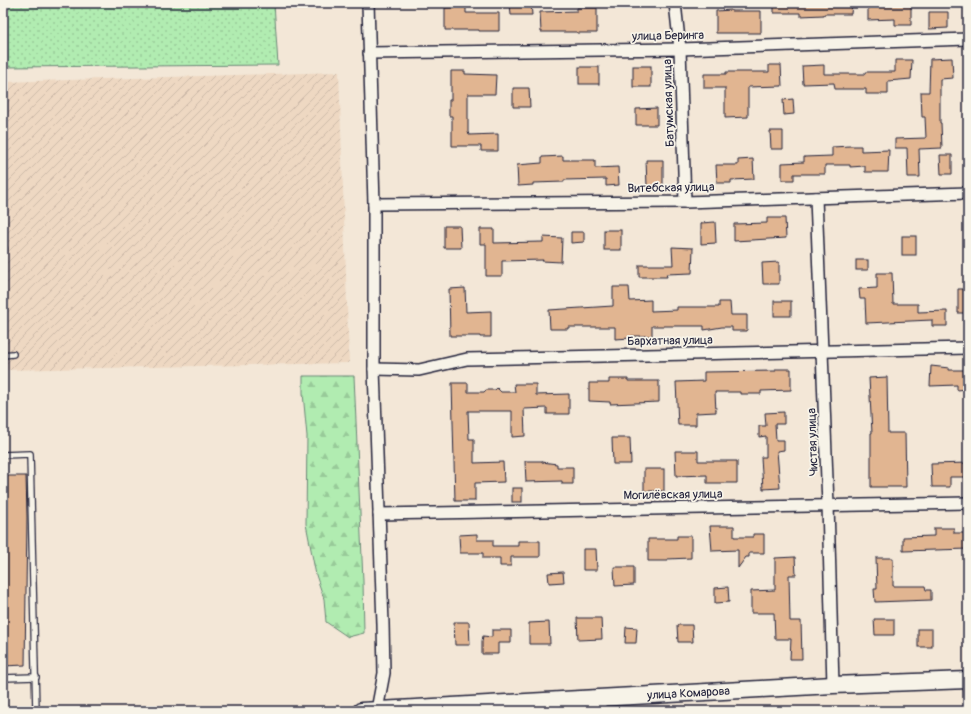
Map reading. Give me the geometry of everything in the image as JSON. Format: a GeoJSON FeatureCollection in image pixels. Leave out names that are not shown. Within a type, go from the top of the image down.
{"type":"FeatureCollection","features":[{"type":"Feature","properties":{"kind":"street"},"geometry":{"type":"LineString","coordinates":[[368,3],[374,204],[374,369],[384,673],[369,711]]}},
{"type":"Feature","properties":{"kind":"street","name":"Батумская улица"},"geometry":{"type":"LineString","coordinates":[[675,3],[680,49],[686,202]]}},
{"type":"Feature","properties":{"kind":"street","name":"улица Беринга"},"geometry":{"type":"LineString","coordinates":[[369,53],[680,49],[968,39]]}},
{"type":"Feature","properties":{"kind":"street","name":"Витебская улица"},"geometry":{"type":"LineString","coordinates":[[374,204],[686,202],[968,192]]}},
{"type":"Feature","properties":{"kind":"street","name":"Чистая улица"},"geometry":{"type":"LineString","coordinates":[[816,198],[823,351],[833,684]]}},
{"type":"Feature","properties":{"kind":"street","name":"Бархатная улица"},"geometry":{"type":"LineString","coordinates":[[374,369],[419,370],[467,359],[968,348]]}},
{"type":"Feature","properties":{"kind":"street","name":"Могилёвская улица"},"geometry":{"type":"LineString","coordinates":[[379,514],[968,503]]}},
{"type":"Feature","properties":{"kind":"street","name":"улица Комарова"},"geometry":{"type":"LineString","coordinates":[[369,711],[600,704],[833,684],[968,680]]}},
{"type":"Feature","properties":{"kind":"lane"},"geometry":{"type":"LineString","coordinates":[[3,354],[13,354]]}},
{"type":"Feature","properties":{"kind":"lane"},"geometry":{"type":"LineString","coordinates":[[3,455],[30,454],[36,711]]}},
{"type":"Feature","properties":{"kind":"lane"},"geometry":{"type":"LineString","coordinates":[[3,678],[36,677]]}},
{"type":"Feature","properties":{"kind":"shaded area"},"geometry":{"type":"Polygon","coordinates":[[[339,72],[349,363],[3,370],[3,82],[339,72]]]}},
{"type":"Feature","properties":{"kind":"green space"},"geometry":{"type":"Polygon","coordinates":[[[3,3],[274,3],[278,65],[3,67],[3,3]]]}},
{"type":"Feature","properties":{"kind":"green space"},"geometry":{"type":"Polygon","coordinates":[[[303,376],[354,376],[364,633],[348,637],[326,622],[324,599],[316,575],[306,524],[307,436],[303,376]]]}},
{"type":"Feature","properties":{"kind":"green space"},"geometry":{"type":"Polygon","coordinates":[[[593,703],[594,711],[517,711],[593,703]]]}},
{"type":"Feature","properties":{"kind":"building"},"geometry":{"type":"Polygon","coordinates":[[[510,3],[531,3],[532,15],[511,15],[510,3]]]}},
{"type":"Feature","properties":{"kind":"building"},"geometry":{"type":"Polygon","coordinates":[[[774,3],[852,3],[851,14],[800,16],[800,13],[774,13],[774,3]]]}},
{"type":"Feature","properties":{"kind":"building"},"geometry":{"type":"Polygon","coordinates":[[[868,3],[885,3],[885,5],[911,4],[911,25],[895,25],[895,19],[868,20],[868,3]]]}},
{"type":"Feature","properties":{"kind":"building"},"geometry":{"type":"Polygon","coordinates":[[[466,7],[466,13],[499,13],[499,31],[445,30],[445,8],[466,7]]]}},
{"type":"Feature","properties":{"kind":"building"},"geometry":{"type":"Polygon","coordinates":[[[577,8],[597,8],[597,33],[541,32],[540,12],[577,11],[577,8]]]}},
{"type":"Feature","properties":{"kind":"building"},"geometry":{"type":"Polygon","coordinates":[[[716,11],[761,11],[761,33],[716,33],[716,11]]]}},
{"type":"Feature","properties":{"kind":"building"},"geometry":{"type":"Polygon","coordinates":[[[929,12],[948,12],[948,28],[929,29],[929,12]]]}},
{"type":"Feature","properties":{"kind":"building"},"geometry":{"type":"Polygon","coordinates":[[[952,58],[953,78],[940,79],[940,123],[942,148],[919,149],[920,177],[908,177],[907,148],[895,148],[895,139],[926,138],[925,117],[922,117],[921,92],[929,92],[930,59],[952,58]]]}},
{"type":"Feature","properties":{"kind":"building"},"geometry":{"type":"Polygon","coordinates":[[[895,60],[912,60],[911,79],[888,81],[888,94],[866,94],[866,89],[835,89],[834,83],[803,84],[802,66],[824,65],[824,74],[865,74],[865,72],[895,72],[895,60]]]}},
{"type":"Feature","properties":{"kind":"building"},"geometry":{"type":"Polygon","coordinates":[[[769,65],[781,65],[782,86],[748,87],[748,117],[725,118],[725,88],[704,88],[704,74],[726,74],[726,72],[769,72],[769,65]]]}},
{"type":"Feature","properties":{"kind":"building"},"geometry":{"type":"Polygon","coordinates":[[[633,66],[651,66],[651,87],[633,87],[633,66]]]}},
{"type":"Feature","properties":{"kind":"building"},"geometry":{"type":"Polygon","coordinates":[[[579,67],[599,67],[599,84],[579,84],[579,67]]]}},
{"type":"Feature","properties":{"kind":"building"},"geometry":{"type":"Polygon","coordinates":[[[451,71],[465,71],[465,74],[496,75],[495,94],[468,94],[468,132],[469,135],[498,134],[498,151],[481,151],[481,146],[452,146],[452,116],[449,116],[449,100],[451,100],[451,71]]]}},
{"type":"Feature","properties":{"kind":"building"},"geometry":{"type":"Polygon","coordinates":[[[513,88],[529,88],[530,107],[513,107],[513,88]]]}},
{"type":"Feature","properties":{"kind":"building"},"geometry":{"type":"Polygon","coordinates":[[[793,99],[794,114],[784,115],[783,100],[793,99]]]}},
{"type":"Feature","properties":{"kind":"building"},"geometry":{"type":"Polygon","coordinates":[[[657,108],[657,125],[636,125],[636,109],[657,108]]]}},
{"type":"Feature","properties":{"kind":"building"},"geometry":{"type":"Polygon","coordinates":[[[770,131],[783,131],[783,149],[771,149],[770,131]]]}},
{"type":"Feature","properties":{"kind":"building"},"geometry":{"type":"Polygon","coordinates":[[[861,146],[861,151],[889,150],[888,172],[865,172],[865,166],[850,167],[850,165],[825,165],[825,174],[794,174],[794,180],[782,180],[782,163],[804,162],[804,157],[832,156],[832,147],[861,146]]]}},
{"type":"Feature","properties":{"kind":"building"},"geometry":{"type":"Polygon","coordinates":[[[940,155],[952,155],[952,174],[941,174],[940,155]]]}},
{"type":"Feature","properties":{"kind":"building"},"geometry":{"type":"Polygon","coordinates":[[[563,156],[563,160],[595,160],[595,168],[618,167],[619,185],[606,186],[606,179],[564,180],[564,182],[533,183],[533,185],[518,186],[517,165],[542,163],[542,157],[563,156]]]}},
{"type":"Feature","properties":{"kind":"building"},"geometry":{"type":"Polygon","coordinates":[[[753,159],[754,179],[731,180],[731,183],[717,183],[716,165],[738,165],[738,160],[753,159]]]}},
{"type":"Feature","properties":{"kind":"building"},"geometry":{"type":"Polygon","coordinates":[[[646,160],[663,160],[663,185],[647,186],[646,160]]]}},
{"type":"Feature","properties":{"kind":"building"},"geometry":{"type":"Polygon","coordinates":[[[767,218],[785,218],[786,238],[734,241],[734,224],[767,223],[767,218]]]}},
{"type":"Feature","properties":{"kind":"building"},"geometry":{"type":"Polygon","coordinates":[[[715,222],[716,243],[701,244],[701,223],[715,222]]]}},
{"type":"Feature","properties":{"kind":"building"},"geometry":{"type":"Polygon","coordinates":[[[444,226],[460,226],[461,248],[444,248],[444,226]]]}},
{"type":"Feature","properties":{"kind":"building"},"geometry":{"type":"Polygon","coordinates":[[[480,229],[494,229],[494,243],[543,242],[543,237],[562,238],[561,262],[542,261],[543,260],[502,261],[502,276],[486,276],[486,244],[480,244],[480,229]]]}},
{"type":"Feature","properties":{"kind":"building"},"geometry":{"type":"Polygon","coordinates":[[[604,230],[621,230],[621,250],[604,250],[604,230]]]}},
{"type":"Feature","properties":{"kind":"building"},"geometry":{"type":"Polygon","coordinates":[[[571,232],[584,232],[584,242],[571,243],[571,232]]]}},
{"type":"Feature","properties":{"kind":"building"},"geometry":{"type":"Polygon","coordinates":[[[902,236],[916,236],[916,255],[902,255],[902,236]]]}},
{"type":"Feature","properties":{"kind":"building"},"geometry":{"type":"Polygon","coordinates":[[[672,247],[693,248],[692,273],[666,274],[667,277],[639,277],[639,265],[673,265],[672,247]]]}},
{"type":"Feature","properties":{"kind":"building"},"geometry":{"type":"Polygon","coordinates":[[[856,260],[868,260],[868,270],[856,270],[856,260]]]}},
{"type":"Feature","properties":{"kind":"building"},"geometry":{"type":"Polygon","coordinates":[[[779,262],[779,284],[763,284],[762,263],[779,262]]]}},
{"type":"Feature","properties":{"kind":"building"},"geometry":{"type":"Polygon","coordinates":[[[877,273],[892,273],[893,304],[918,304],[918,312],[947,311],[947,326],[932,326],[932,320],[866,323],[865,299],[860,299],[859,289],[877,288],[877,273]]]}},
{"type":"Feature","properties":{"kind":"building"},"geometry":{"type":"Polygon","coordinates":[[[613,287],[629,287],[630,301],[651,300],[651,311],[677,310],[677,307],[719,307],[719,302],[730,302],[731,315],[747,315],[747,331],[732,331],[732,327],[704,330],[704,326],[652,326],[652,336],[631,336],[631,338],[615,339],[615,327],[568,327],[568,329],[550,329],[549,310],[613,306],[613,287]]]}},
{"type":"Feature","properties":{"kind":"building"},"geometry":{"type":"Polygon","coordinates":[[[465,288],[466,312],[491,311],[491,337],[450,336],[449,289],[465,288]]]}},
{"type":"Feature","properties":{"kind":"building"},"geometry":{"type":"Polygon","coordinates":[[[958,289],[967,289],[968,313],[958,313],[958,289]]]}},
{"type":"Feature","properties":{"kind":"building"},"geometry":{"type":"Polygon","coordinates":[[[774,301],[791,301],[791,316],[774,316],[774,301]]]}},
{"type":"Feature","properties":{"kind":"building"},"geometry":{"type":"Polygon","coordinates":[[[931,366],[949,368],[949,370],[968,370],[968,389],[957,390],[957,385],[930,386],[931,366]]]}},
{"type":"Feature","properties":{"kind":"building"},"geometry":{"type":"Polygon","coordinates":[[[776,369],[791,369],[791,390],[761,391],[761,394],[715,392],[716,412],[696,413],[696,425],[678,425],[676,382],[704,381],[704,372],[776,371],[776,369]]]}},
{"type":"Feature","properties":{"kind":"building"},"geometry":{"type":"Polygon","coordinates":[[[887,377],[888,433],[905,433],[906,487],[871,487],[872,433],[869,378],[887,377]]]}},
{"type":"Feature","properties":{"kind":"building"},"geometry":{"type":"Polygon","coordinates":[[[609,379],[628,379],[628,381],[659,381],[659,402],[610,404],[610,402],[589,401],[589,383],[609,383],[609,379]]]}},
{"type":"Feature","properties":{"kind":"building"},"geometry":{"type":"Polygon","coordinates":[[[452,383],[468,383],[468,392],[484,392],[486,390],[495,390],[497,388],[501,392],[515,392],[514,384],[536,384],[536,395],[569,394],[569,414],[547,414],[547,408],[524,409],[525,436],[512,437],[512,411],[468,411],[469,439],[474,439],[474,463],[503,462],[504,482],[475,483],[475,501],[455,501],[452,383]]]}},
{"type":"Feature","properties":{"kind":"building"},"geometry":{"type":"Polygon","coordinates":[[[784,412],[784,424],[775,424],[776,440],[784,440],[784,450],[777,451],[780,488],[763,489],[761,457],[766,457],[766,436],[759,437],[759,426],[766,426],[765,413],[784,412]]]}},
{"type":"Feature","properties":{"kind":"building"},"geometry":{"type":"Polygon","coordinates":[[[612,438],[630,438],[631,464],[613,464],[612,438]]]}},
{"type":"Feature","properties":{"kind":"building"},"geometry":{"type":"Polygon","coordinates":[[[675,451],[698,451],[698,461],[737,461],[737,483],[707,483],[707,475],[676,476],[675,451]]]}},
{"type":"Feature","properties":{"kind":"building"},"geometry":{"type":"Polygon","coordinates":[[[525,461],[542,461],[557,464],[557,467],[573,467],[573,484],[562,484],[562,481],[526,482],[525,461]]]}},
{"type":"Feature","properties":{"kind":"building"},"geometry":{"type":"Polygon","coordinates":[[[968,463],[968,477],[950,477],[950,487],[932,487],[931,464],[968,463]]]}},
{"type":"Feature","properties":{"kind":"building"},"geometry":{"type":"Polygon","coordinates":[[[644,469],[664,469],[664,491],[644,491],[644,469]]]}},
{"type":"Feature","properties":{"kind":"building"},"geometry":{"type":"Polygon","coordinates":[[[3,476],[26,476],[27,517],[25,665],[3,666],[3,476]]]}},
{"type":"Feature","properties":{"kind":"building"},"geometry":{"type":"Polygon","coordinates":[[[512,488],[522,488],[522,502],[512,502],[512,488]]]}},
{"type":"Feature","properties":{"kind":"building"},"geometry":{"type":"Polygon","coordinates":[[[710,526],[734,526],[734,537],[753,537],[753,534],[764,534],[764,553],[749,553],[749,557],[746,557],[738,568],[738,550],[712,551],[710,526]]]}},
{"type":"Feature","properties":{"kind":"building"},"geometry":{"type":"Polygon","coordinates":[[[934,528],[954,528],[954,533],[968,533],[968,549],[903,551],[903,537],[934,536],[934,528]]]}},
{"type":"Feature","properties":{"kind":"building"},"geometry":{"type":"Polygon","coordinates":[[[477,534],[477,540],[493,540],[493,546],[518,546],[518,541],[540,541],[540,557],[511,557],[511,566],[500,566],[500,558],[483,558],[483,553],[460,553],[459,535],[477,534]]]}},
{"type":"Feature","properties":{"kind":"building"},"geometry":{"type":"Polygon","coordinates":[[[677,536],[691,536],[691,558],[667,559],[667,561],[648,561],[648,539],[677,539],[677,536]]]}},
{"type":"Feature","properties":{"kind":"building"},"geometry":{"type":"Polygon","coordinates":[[[583,549],[596,549],[597,570],[583,570],[583,549]]]}},
{"type":"Feature","properties":{"kind":"building"},"geometry":{"type":"Polygon","coordinates":[[[795,557],[796,575],[789,575],[790,621],[801,621],[802,659],[790,659],[791,639],[775,639],[774,613],[751,613],[751,591],[775,590],[775,558],[795,557]]]}},
{"type":"Feature","properties":{"kind":"building"},"geometry":{"type":"Polygon","coordinates":[[[876,558],[893,558],[893,586],[925,586],[926,590],[931,590],[931,600],[875,602],[874,589],[877,589],[876,558]]]}},
{"type":"Feature","properties":{"kind":"building"},"geometry":{"type":"Polygon","coordinates":[[[614,567],[634,567],[634,585],[615,586],[614,567]]]}},
{"type":"Feature","properties":{"kind":"building"},"geometry":{"type":"Polygon","coordinates":[[[563,572],[564,582],[549,583],[548,573],[563,572]]]}},
{"type":"Feature","properties":{"kind":"building"},"geometry":{"type":"Polygon","coordinates":[[[728,587],[729,602],[715,603],[715,588],[728,587]]]}},
{"type":"Feature","properties":{"kind":"building"},"geometry":{"type":"Polygon","coordinates":[[[577,618],[601,618],[602,639],[578,640],[577,618]]]}},
{"type":"Feature","properties":{"kind":"building"},"geometry":{"type":"Polygon","coordinates":[[[874,619],[894,619],[894,635],[875,635],[874,619]]]}},
{"type":"Feature","properties":{"kind":"building"},"geometry":{"type":"Polygon","coordinates":[[[454,622],[469,622],[470,645],[455,645],[454,622]]]}},
{"type":"Feature","properties":{"kind":"building"},"geometry":{"type":"Polygon","coordinates":[[[549,622],[550,644],[529,644],[529,623],[549,622]]]}},
{"type":"Feature","properties":{"kind":"building"},"geometry":{"type":"Polygon","coordinates":[[[677,625],[692,625],[693,642],[678,642],[677,625]]]}},
{"type":"Feature","properties":{"kind":"building"},"geometry":{"type":"Polygon","coordinates":[[[626,627],[637,628],[636,643],[625,643],[626,627]]]}},
{"type":"Feature","properties":{"kind":"building"},"geometry":{"type":"Polygon","coordinates":[[[918,629],[932,629],[932,647],[918,647],[918,629]]]}},
{"type":"Feature","properties":{"kind":"building"},"geometry":{"type":"Polygon","coordinates":[[[492,630],[511,630],[511,643],[498,643],[498,654],[482,654],[483,636],[492,637],[492,630]]]}}]}
